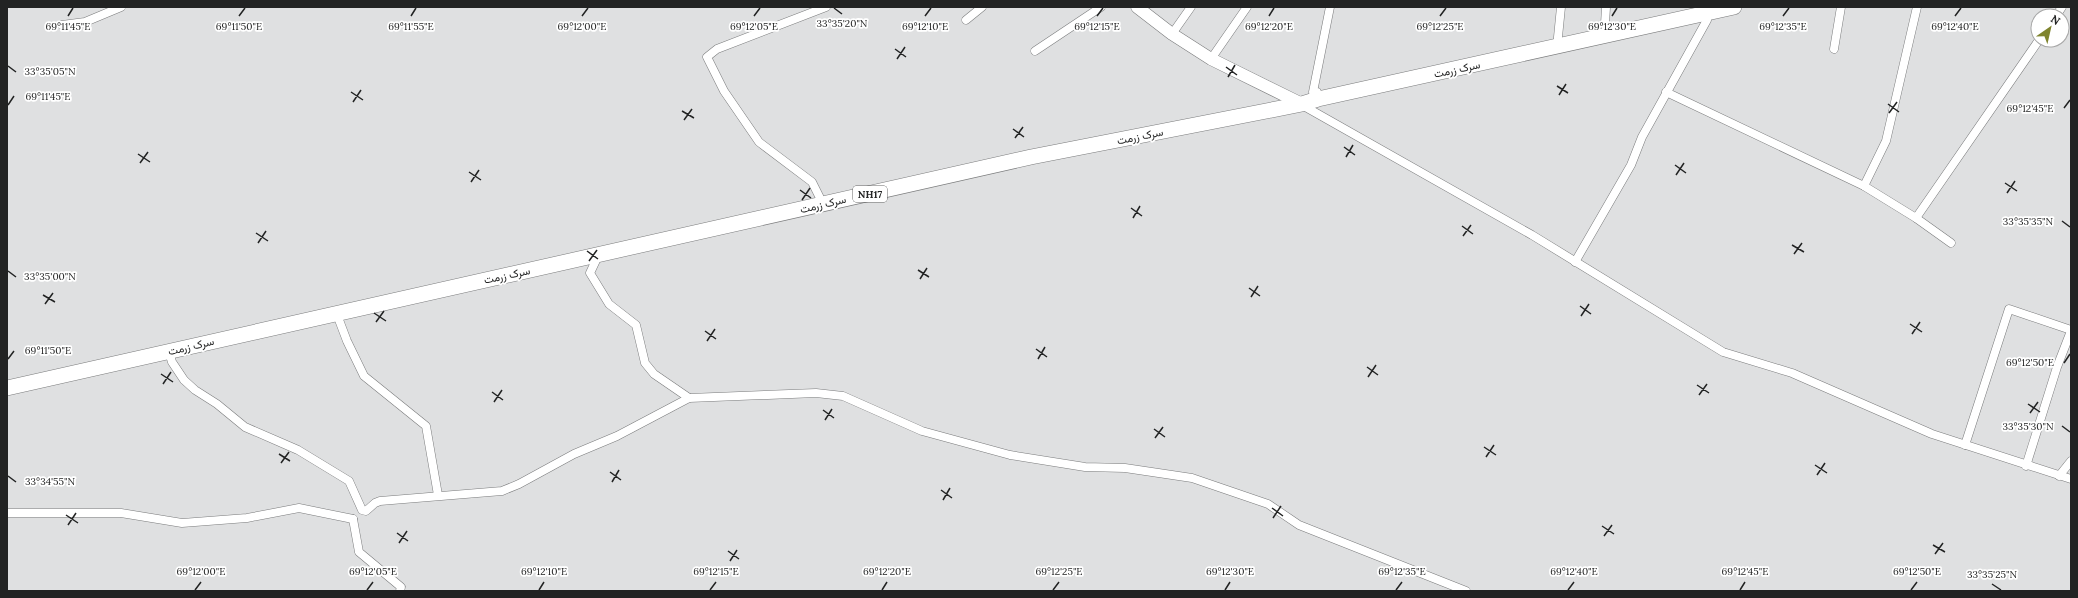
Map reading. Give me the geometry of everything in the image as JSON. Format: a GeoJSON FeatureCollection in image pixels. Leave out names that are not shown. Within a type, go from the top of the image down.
{"type":"FeatureCollection","features":[{"type":"Feature","properties":{"kind":"highway","name":"سرک زرمت"},"geometry":{"type":"LineString","coordinates":[[7,388],[169,352],[336,312],[598,256],[1031,157],[1302,104],[1318,99],[1734,7]]}},
{"type":"Feature","properties":{"kind":"street"},"geometry":{"type":"LineString","coordinates":[[62,24],[85,22],[121,7]]}},
{"type":"Feature","properties":{"kind":"street"},"geometry":{"type":"LineString","coordinates":[[823,204],[812,182],[759,142],[724,91],[708,57],[718,49],[826,7]]}},
{"type":"Feature","properties":{"kind":"street"},"geometry":{"type":"LineString","coordinates":[[966,20],[982,7]]}},
{"type":"Feature","properties":{"kind":"street"},"geometry":{"type":"LineString","coordinates":[[1035,51],[1101,7]]}},
{"type":"Feature","properties":{"kind":"street"},"geometry":{"type":"LineString","coordinates":[[1137,7],[1172,34],[1211,59],[1302,104],[1532,235],[1723,352],[1792,373],[1932,434],[2026,466],[2071,479]]}},
{"type":"Feature","properties":{"kind":"street"},"geometry":{"type":"LineString","coordinates":[[1172,34],[1191,7]]}},
{"type":"Feature","properties":{"kind":"street"},"geometry":{"type":"LineString","coordinates":[[1211,59],[1247,7]]}},
{"type":"Feature","properties":{"kind":"street"},"geometry":{"type":"LineString","coordinates":[[1318,99],[1317,92],[1313,92],[1330,7]]}},
{"type":"Feature","properties":{"kind":"street"},"geometry":{"type":"LineString","coordinates":[[1558,47],[1561,7]]}},
{"type":"Feature","properties":{"kind":"street"},"geometry":{"type":"LineString","coordinates":[[1606,7],[1605,20],[1608,36]]}},
{"type":"Feature","properties":{"kind":"street"},"geometry":{"type":"LineString","coordinates":[[1834,49],[1841,7]]}},
{"type":"Feature","properties":{"kind":"street"},"geometry":{"type":"LineString","coordinates":[[1864,186],[1886,141],[1916,7]]}},
{"type":"Feature","properties":{"kind":"street"},"geometry":{"type":"LineString","coordinates":[[1575,262],[1631,165],[1642,137],[1707,20],[1707,12]]}},
{"type":"Feature","properties":{"kind":"street"},"geometry":{"type":"LineString","coordinates":[[1916,218],[2033,48]]}},
{"type":"Feature","properties":{"kind":"street"},"geometry":{"type":"LineString","coordinates":[[1666,92],[1864,186],[1916,218],[1952,243]]}},
{"type":"Feature","properties":{"kind":"street"},"geometry":{"type":"LineString","coordinates":[[598,256],[590,273],[609,304],[636,325],[645,363],[654,374],[689,398]]}},
{"type":"Feature","properties":{"kind":"street"},"geometry":{"type":"LineString","coordinates":[[1965,445],[2009,309],[2071,330],[2057,367],[2026,466]]}},
{"type":"Feature","properties":{"kind":"street"},"geometry":{"type":"LineString","coordinates":[[336,312],[347,341],[364,376],[426,426],[438,495]]}},
{"type":"Feature","properties":{"kind":"street"},"geometry":{"type":"LineString","coordinates":[[169,352],[172,362],[184,380],[195,390],[218,404],[245,427],[298,450],[349,481],[362,510]]}},
{"type":"Feature","properties":{"kind":"street"},"geometry":{"type":"LineString","coordinates":[[352,519],[362,510],[366,511],[375,503],[380,501],[397,501],[438,495],[502,491],[519,484],[574,454],[646,422],[680,401],[689,398],[816,393],[842,396],[922,431],[1010,455],[1085,467],[1125,468],[1192,478],[1268,504],[1299,525],[1466,591]]}},
{"type":"Feature","properties":{"kind":"street"},"geometry":{"type":"LineString","coordinates":[[2059,476],[2071,461]]}},
{"type":"Feature","properties":{"kind":"street"},"geometry":{"type":"LineString","coordinates":[[7,513],[121,513],[182,523],[248,518],[298,508],[352,519]]}},
{"type":"Feature","properties":{"kind":"street"},"geometry":{"type":"LineString","coordinates":[[352,519],[359,552],[401,587],[400,591]]}}]}
